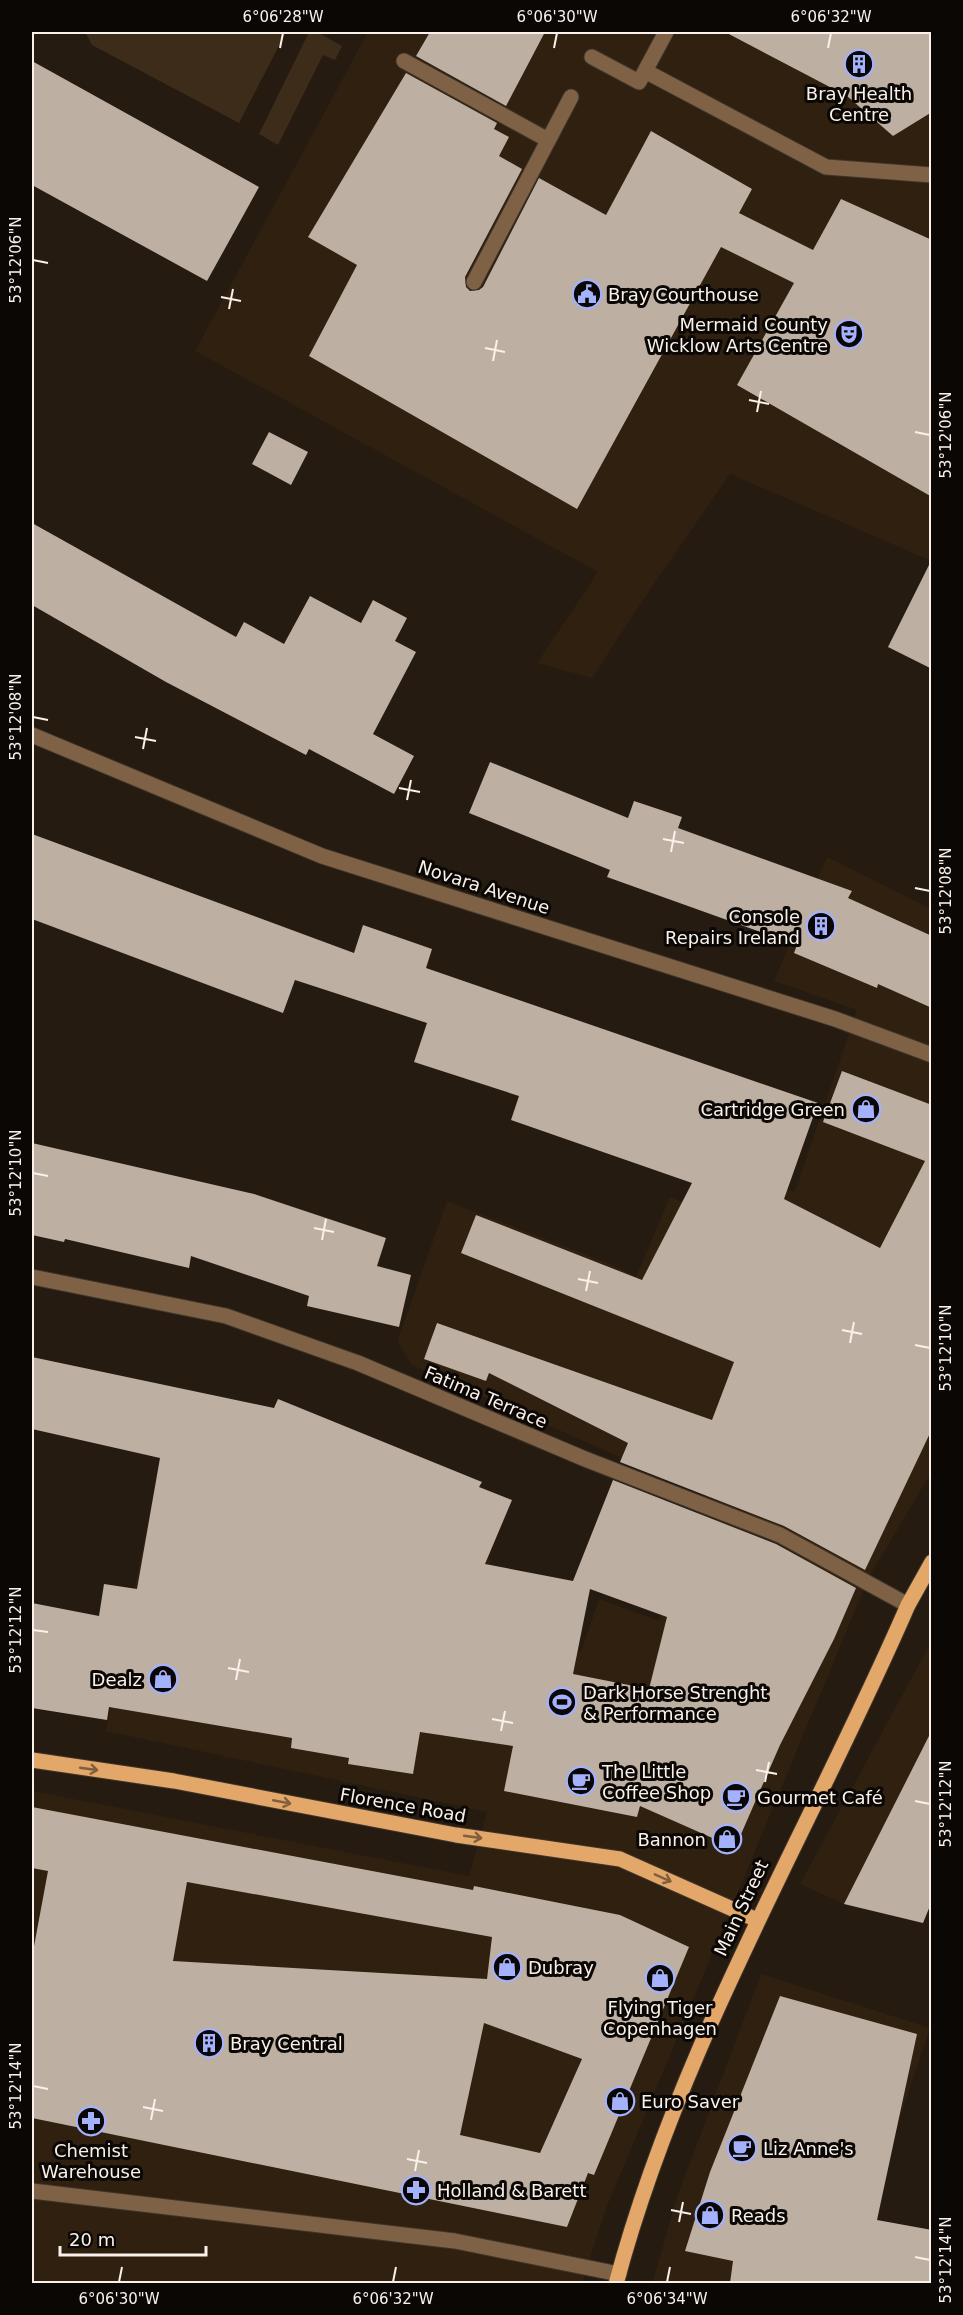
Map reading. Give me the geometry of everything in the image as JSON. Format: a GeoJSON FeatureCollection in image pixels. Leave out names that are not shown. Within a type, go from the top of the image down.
{"type":"FeatureCollection","features":[{"type":"Feature","properties":{"kind":"main road","name":"Main Street"},"geometry":{"type":"LineString","coordinates":[[617,2279],[644,2193],[691,2067],[757,1920],[885,1658],[908,1605],[932,1562]]}},
{"type":"Feature","properties":{"kind":"main road","name":"Florence Road"},"geometry":{"type":"LineString","coordinates":[[32,1760],[174,1782],[456,1835],[620,1859],[757,1920]]}},
{"type":"Feature","properties":{"kind":"street"},"geometry":{"type":"LineString","coordinates":[[592,57],[639,82],[666,32]]}},
{"type":"Feature","properties":{"kind":"street"},"geometry":{"type":"LineString","coordinates":[[405,61],[548,140]]}},
{"type":"Feature","properties":{"kind":"street"},"geometry":{"type":"LineString","coordinates":[[645,71],[826,167],[932,175]]}},
{"type":"Feature","properties":{"kind":"street"},"geometry":{"type":"LineString","coordinates":[[474,282],[571,97]]}},
{"type":"Feature","properties":{"kind":"street","name":"Novara Avenue"},"geometry":{"type":"LineString","coordinates":[[32,735],[322,856],[824,1015],[932,1055]]}},
{"type":"Feature","properties":{"kind":"street","name":"Fatima Terrace"},"geometry":{"type":"LineString","coordinates":[[32,1276],[226,1316],[358,1363],[585,1459],[780,1535],[908,1605]]}},
{"type":"Feature","properties":{"kind":"street"},"geometry":{"type":"LineString","coordinates":[[32,2191],[455,2241],[617,2279]]}},
{"type":"Feature","properties":{"kind":"shaded area"},"geometry":{"type":"Polygon","coordinates":[[[85,32],[286,32],[239,123],[92,45],[85,32]]]}},
{"type":"Feature","properties":{"kind":"shaded area"},"geometry":{"type":"Polygon","coordinates":[[[309,32],[317,32],[342,46],[335,60],[323,55],[278,145],[259,134],[309,32]]]}},
{"type":"Feature","properties":{"kind":"shaded area"},"geometry":{"type":"Polygon","coordinates":[[[368,32],[931,32],[931,561],[730,474],[592,678],[537,663],[598,572],[195,351],[368,32]]]}},
{"type":"Feature","properties":{"kind":"shaded area"},"geometry":{"type":"Polygon","coordinates":[[[827,857],[931,909],[931,1473],[869,1577],[606,2209],[582,2283],[32,2283],[32,1791],[469,1876],[487,1812],[106,1731],[151,1507],[491,1560],[481,1633],[581,1652],[599,1599],[659,1621],[705,1495],[412,1365],[397,1342],[447,1201],[610,1264],[636,1277],[670,1197],[759,1231],[781,1190],[795,1191],[857,1010],[774,981],[827,857]]]}},
{"type":"Feature","properties":{"kind":"shaded area"},"geometry":{"type":"Polygon","coordinates":[[[931,1642],[932,1901],[923,1923],[844,1904],[800,1884],[931,1642]]]}},
{"type":"Feature","properties":{"kind":"shaded area"},"geometry":{"type":"Polygon","coordinates":[[[761,1974],[930,2028],[845,2283],[652,2284],[677,2197],[761,1974]]]}},
{"type":"Feature","properties":{"kind":"building"},"geometry":{"type":"Polygon","coordinates":[[[430,32],[545,32],[506,106],[416,56],[430,32]]]}},
{"type":"Feature","properties":{"kind":"building","name":"Bray Health Centre"},"geometry":{"type":"Polygon","coordinates":[[[725,32],[932,32],[932,112],[893,136],[847,96],[725,32]]]}},
{"type":"Feature","properties":{"kind":"building"},"geometry":{"type":"Polygon","coordinates":[[[32,61],[259,187],[207,281],[32,185],[32,61]]]}},
{"type":"Feature","properties":{"kind":"building"},"geometry":{"type":"Polygon","coordinates":[[[406,73],[497,123],[494,129],[509,137],[499,156],[522,169],[465,277],[466,287],[470,291],[483,287],[539,178],[606,215],[651,131],[752,189],[739,213],[813,250],[841,199],[932,240],[932,497],[737,385],[794,283],[721,247],[577,509],[309,356],[357,265],[308,237],[406,73]]]}},
{"type":"Feature","properties":{"kind":"building"},"geometry":{"type":"Polygon","coordinates":[[[269,432],[308,452],[291,485],[252,464],[269,432]]]}},
{"type":"Feature","properties":{"kind":"building"},"geometry":{"type":"Polygon","coordinates":[[[32,523],[236,637],[244,622],[284,644],[310,596],[361,623],[373,600],[407,618],[395,641],[416,652],[373,734],[414,756],[394,794],[309,749],[306,755],[166,682],[32,605],[32,523]]]}},
{"type":"Feature","properties":{"kind":"building"},"geometry":{"type":"Polygon","coordinates":[[[932,559],[932,669],[888,647],[932,559]]]}},
{"type":"Feature","properties":{"kind":"building"},"geometry":{"type":"Polygon","coordinates":[[[490,762],[628,818],[634,801],[682,817],[678,828],[852,891],[848,898],[932,936],[932,1008],[878,984],[877,988],[794,953],[797,945],[607,877],[610,870],[469,813],[490,762]]]}},
{"type":"Feature","properties":{"kind":"building"},"geometry":{"type":"Polygon","coordinates":[[[32,834],[354,953],[363,925],[432,949],[426,968],[818,1103],[784,1199],[880,1248],[925,1161],[823,1122],[842,1071],[932,1105],[932,1429],[865,1570],[784,1526],[620,1462],[628,1443],[489,1373],[486,1381],[424,1359],[437,1323],[712,1420],[734,1362],[461,1253],[476,1215],[642,1280],[692,1183],[511,1120],[519,1096],[414,1062],[427,1023],[295,980],[283,1013],[32,919],[32,834]]]}},
{"type":"Feature","properties":{"kind":"building"},"geometry":{"type":"Polygon","coordinates":[[[32,1143],[254,1194],[386,1238],[377,1266],[411,1275],[399,1327],[307,1306],[309,1296],[191,1256],[189,1268],[65,1239],[64,1242],[32,1235],[32,1143]]]}},
{"type":"Feature","properties":{"kind":"building"},"geometry":{"type":"Polygon","coordinates":[[[32,1357],[274,1408],[278,1399],[482,1482],[479,1487],[512,1500],[485,1564],[573,1581],[613,1480],[776,1544],[856,1588],[834,1639],[780,1745],[735,1848],[640,1806],[637,1817],[504,1791],[513,1746],[420,1732],[413,1774],[348,1764],[349,1758],[291,1748],[292,1738],[109,1707],[107,1720],[32,1708],[32,1603],[99,1616],[104,1584],[137,1589],[160,1458],[32,1429],[32,1357]],[[590,1589],[573,1674],[649,1689],[667,1617],[590,1589]]]}},
{"type":"Feature","properties":{"kind":"building"},"geometry":{"type":"Polygon","coordinates":[[[932,1730],[932,1901],[923,1923],[844,1904],[932,1730]]]}},
{"type":"Feature","properties":{"kind":"building"},"geometry":{"type":"Polygon","coordinates":[[[32,1807],[473,1890],[474,1886],[620,1915],[689,1947],[594,2175],[588,2173],[567,2227],[32,2118],[32,1957],[48,1871],[32,1868],[32,1807]],[[187,1882],[173,1961],[487,1979],[492,1937],[187,1882]],[[484,2023],[460,2135],[540,2153],[582,2059],[484,2023]]]}},
{"type":"Feature","properties":{"kind":"building"},"geometry":{"type":"Polygon","coordinates":[[[780,1996],[917,2034],[877,2220],[932,2230],[932,2283],[730,2283],[733,2261],[685,2251],[710,2172],[780,1996]]]}},
{"type":"Feature","properties":{"kind":"place","name":"Bray Health Centre"},"geometry":{"type":"Point","coordinates":[859,64]}},
{"type":"Feature","properties":{"kind":"place","name":"Bray Courthouse"},"geometry":{"type":"Point","coordinates":[587,294]}},
{"type":"Feature","properties":{"kind":"place","name":"Mermaid County Wicklow Arts Centre"},"geometry":{"type":"Point","coordinates":[849,334]}},
{"type":"Feature","properties":{"kind":"place","name":"Console Repairs Ireland"},"geometry":{"type":"Point","coordinates":[821,926]}},
{"type":"Feature","properties":{"kind":"place","name":"Cartridge Green"},"geometry":{"type":"Point","coordinates":[866,1109]}},
{"type":"Feature","properties":{"kind":"place","name":"Dealz"},"geometry":{"type":"Point","coordinates":[163,1679]}},
{"type":"Feature","properties":{"kind":"place","name":"Dark Horse Strenght & Performance"},"geometry":{"type":"Point","coordinates":[562,1702]}},
{"type":"Feature","properties":{"kind":"place","name":"The Little Coffee Shop"},"geometry":{"type":"Point","coordinates":[581,1781]}},
{"type":"Feature","properties":{"kind":"place","name":"Gourmet Café"},"geometry":{"type":"Point","coordinates":[736,1797]}},
{"type":"Feature","properties":{"kind":"place","name":"Bannon"},"geometry":{"type":"Point","coordinates":[727,1839]}},
{"type":"Feature","properties":{"kind":"place","name":"Dubray"},"geometry":{"type":"Point","coordinates":[507,1967]}},
{"type":"Feature","properties":{"kind":"place","name":"Flying Tiger Copenhagen"},"geometry":{"type":"Point","coordinates":[660,1978]}},
{"type":"Feature","properties":{"kind":"place","name":"Bray Central"},"geometry":{"type":"Point","coordinates":[209,2043]}},
{"type":"Feature","properties":{"kind":"place","name":"Euro Saver"},"geometry":{"type":"Point","coordinates":[620,2101]}},
{"type":"Feature","properties":{"kind":"place","name":"Chemist Warehouse"},"geometry":{"type":"Point","coordinates":[91,2121]}},
{"type":"Feature","properties":{"kind":"place","name":"Liz Anne's"},"geometry":{"type":"Point","coordinates":[742,2148]}},
{"type":"Feature","properties":{"kind":"place","name":"Holland & Barett"},"geometry":{"type":"Point","coordinates":[416,2190]}},
{"type":"Feature","properties":{"kind":"place","name":"Reads"},"geometry":{"type":"Point","coordinates":[710,2215]}}]}
